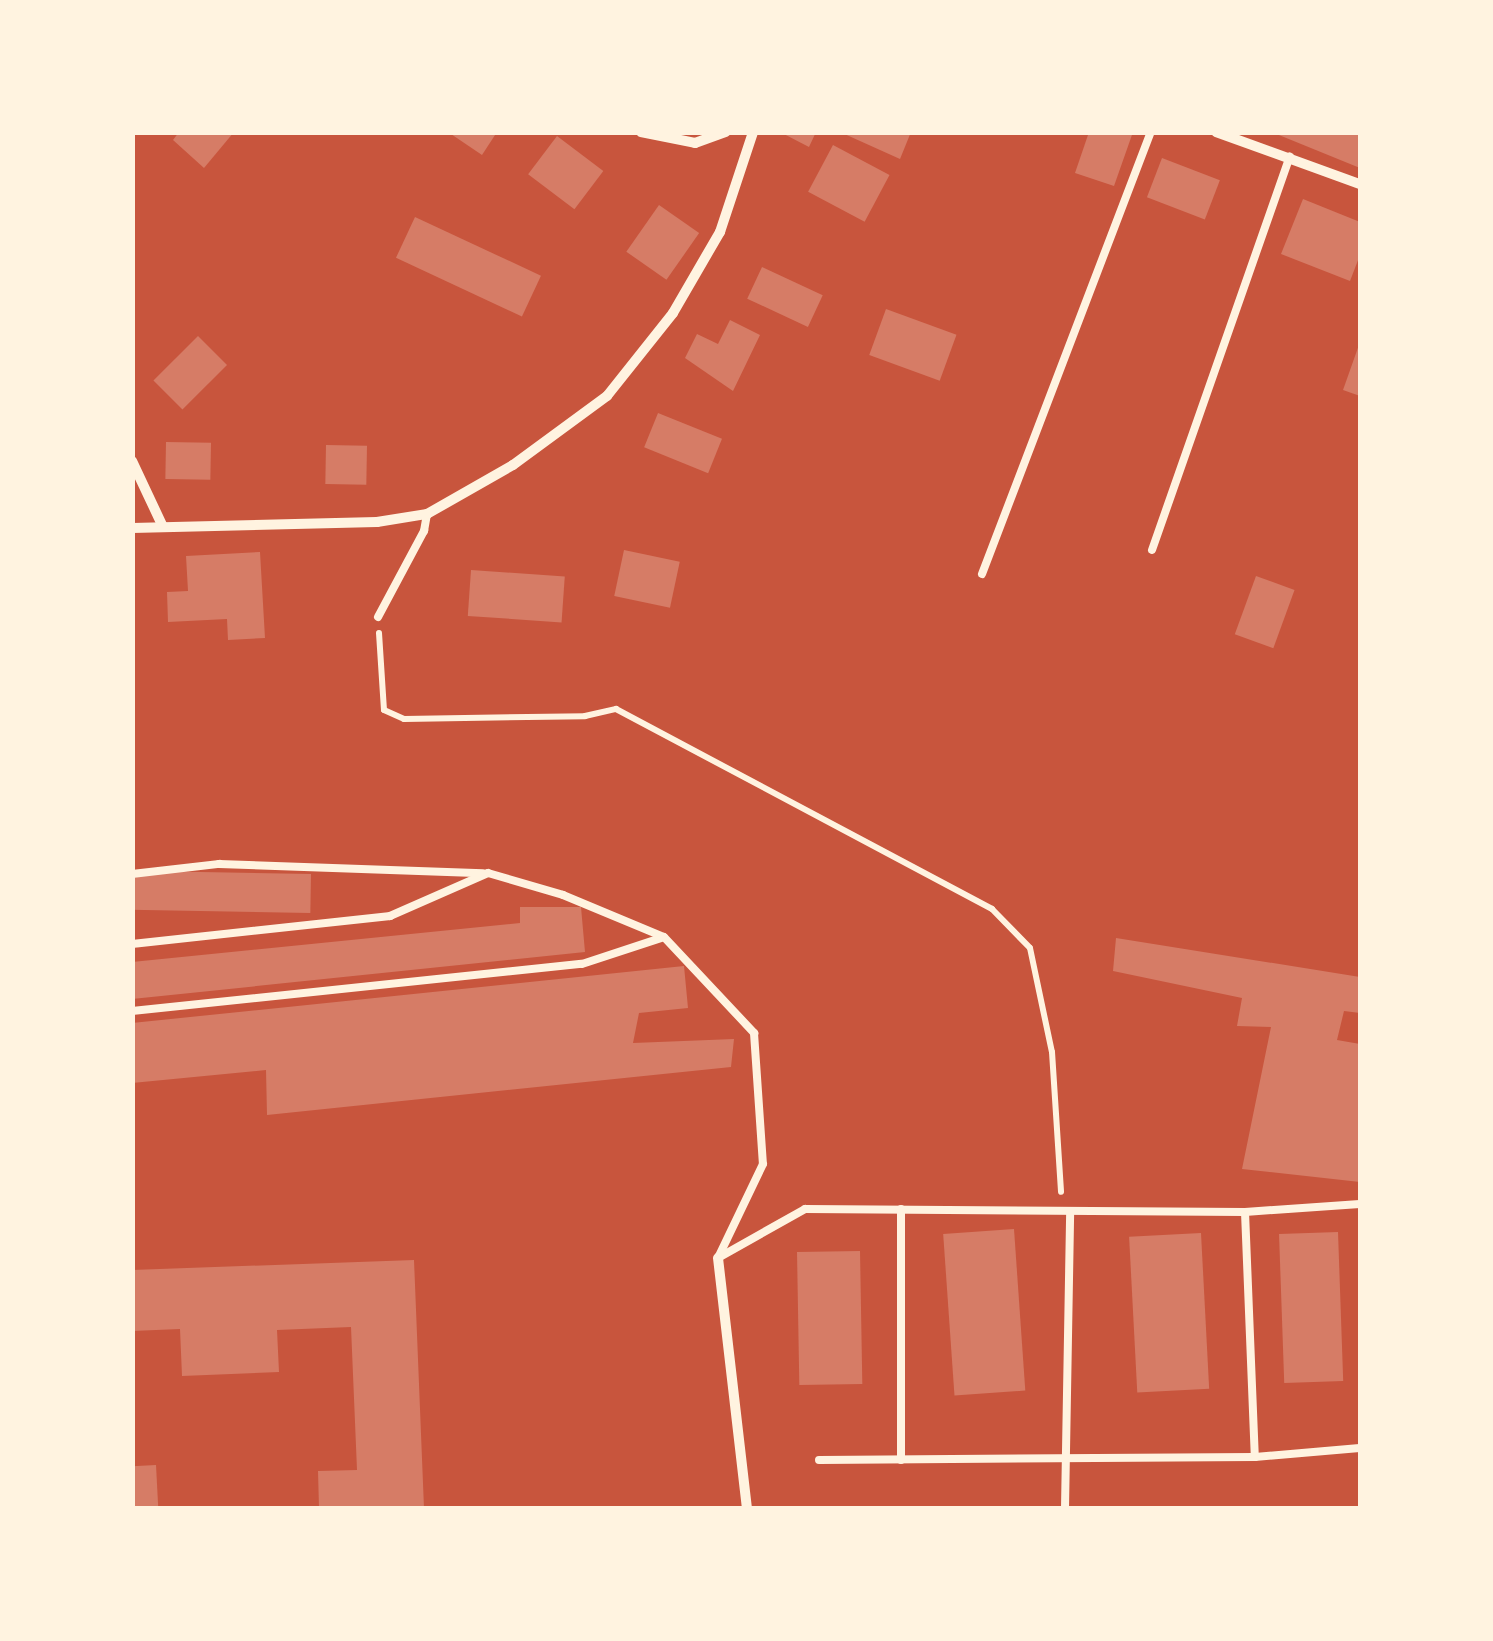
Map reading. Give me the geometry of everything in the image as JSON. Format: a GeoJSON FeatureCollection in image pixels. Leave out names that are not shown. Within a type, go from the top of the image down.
{"type":"FeatureCollection","features":[{"type":"Feature","properties":{"kind":"street"},"geometry":{"type":"LineString","coordinates":[[640,132],[695,144],[726,132]]}},
{"type":"Feature","properties":{"kind":"street"},"geometry":{"type":"LineString","coordinates":[[132,528],[377,522],[426,514],[513,465],[607,396],[673,313],[720,232],[753,132]]}},
{"type":"Feature","properties":{"kind":"street"},"geometry":{"type":"LineString","coordinates":[[1216,132],[1360,184]]}},
{"type":"Feature","properties":{"kind":"street"},"geometry":{"type":"LineString","coordinates":[[132,462],[163,527]]}},
{"type":"Feature","properties":{"kind":"street"},"geometry":{"type":"LineString","coordinates":[[718,1258],[747,1508]]}},
{"type":"Feature","properties":{"kind":"lane"},"geometry":{"type":"LineString","coordinates":[[982,574],[1152,132]]}},
{"type":"Feature","properties":{"kind":"lane"},"geometry":{"type":"LineString","coordinates":[[1152,550],[1290,156]]}},
{"type":"Feature","properties":{"kind":"lane"},"geometry":{"type":"LineString","coordinates":[[378,617],[424,532],[426,514]]}},
{"type":"Feature","properties":{"kind":"lane"},"geometry":{"type":"LineString","coordinates":[[132,874],[219,864],[488,873],[664,937],[754,1033],[763,1164],[718,1258]]}},
{"type":"Feature","properties":{"kind":"lane"},"geometry":{"type":"LineString","coordinates":[[132,944],[390,916],[488,873]]}},
{"type":"Feature","properties":{"kind":"lane"},"geometry":{"type":"LineString","coordinates":[[132,1011],[582,964],[664,937]]}},
{"type":"Feature","properties":{"kind":"lane"},"geometry":{"type":"LineString","coordinates":[[718,1258],[805,1209],[1245,1212],[1360,1204]]}},
{"type":"Feature","properties":{"kind":"lane"},"geometry":{"type":"LineString","coordinates":[[901,1460],[902,1209]]}},
{"type":"Feature","properties":{"kind":"lane"},"geometry":{"type":"LineString","coordinates":[[1065,1508],[1066,1210]]}},
{"type":"Feature","properties":{"kind":"lane"},"geometry":{"type":"LineString","coordinates":[[1245,1212],[1255,1457]]}},
{"type":"Feature","properties":{"kind":"lane"},"geometry":{"type":"LineString","coordinates":[[819,1460],[1255,1457],[1360,1448]]}},
{"type":"Feature","properties":{"kind":"path"},"geometry":{"type":"LineString","coordinates":[[378,617],[384,710],[404,718],[585,716],[616,709],[992,909],[1030,948],[1052,1052],[1066,1210]]}},
{"type":"Feature","properties":{"kind":"building"},"geometry":{"type":"Polygon","coordinates":[[[179,132],[234,132],[204,168],[173,140],[179,132]]]}},
{"type":"Feature","properties":{"kind":"building"},"geometry":{"type":"Polygon","coordinates":[[[448,132],[497,132],[482,155],[448,132]]]}},
{"type":"Feature","properties":{"kind":"building"},"geometry":{"type":"Polygon","coordinates":[[[780,132],[816,132],[809,147],[780,132]]]}},
{"type":"Feature","properties":{"kind":"building"},"geometry":{"type":"Polygon","coordinates":[[[840,132],[911,132],[900,159],[840,132]]]}},
{"type":"Feature","properties":{"kind":"building"},"geometry":{"type":"Polygon","coordinates":[[[1089,132],[1133,132],[1114,186],[1075,173],[1089,132]]]}},
{"type":"Feature","properties":{"kind":"building"},"geometry":{"type":"Polygon","coordinates":[[[1360,132],[1360,168],[1274,133],[1360,132]]]}},
{"type":"Feature","properties":{"kind":"building"},"geometry":{"type":"Polygon","coordinates":[[[557,136],[603,171],[574,209],[528,174],[557,136]]]}},
{"type":"Feature","properties":{"kind":"building"},"geometry":{"type":"Polygon","coordinates":[[[833,145],[890,175],[865,222],[808,192],[833,145]]]}},
{"type":"Feature","properties":{"kind":"building"},"geometry":{"type":"Polygon","coordinates":[[[1162,158],[1220,180],[1205,219],[1147,197],[1162,158]]]}},
{"type":"Feature","properties":{"kind":"building"},"geometry":{"type":"Polygon","coordinates":[[[1303,199],[1360,222],[1360,255],[1350,281],[1281,254],[1303,199]]]}},
{"type":"Feature","properties":{"kind":"building"},"geometry":{"type":"Polygon","coordinates":[[[659,205],[699,233],[666,280],[626,252],[659,205]]]}},
{"type":"Feature","properties":{"kind":"building"},"geometry":{"type":"Polygon","coordinates":[[[415,217],[541,276],[522,317],[396,258],[415,217]]]}},
{"type":"Feature","properties":{"kind":"building"},"geometry":{"type":"Polygon","coordinates":[[[762,267],[823,295],[808,327],[747,299],[762,267]]]}},
{"type":"Feature","properties":{"kind":"building"},"geometry":{"type":"Polygon","coordinates":[[[886,309],[956,335],[940,381],[869,355],[886,309]]]}},
{"type":"Feature","properties":{"kind":"building"},"geometry":{"type":"Polygon","coordinates":[[[730,320],[760,335],[733,391],[685,358],[697,334],[718,344],[730,320]]]}},
{"type":"Feature","properties":{"kind":"building"},"geometry":{"type":"Polygon","coordinates":[[[198,336],[227,365],[182,410],[153,381],[198,336]]]}},
{"type":"Feature","properties":{"kind":"building"},"geometry":{"type":"Polygon","coordinates":[[[1360,342],[1360,396],[1343,390],[1360,342]]]}},
{"type":"Feature","properties":{"kind":"building"},"geometry":{"type":"Polygon","coordinates":[[[658,413],[722,439],[708,473],[644,447],[658,413]]]}},
{"type":"Feature","properties":{"kind":"building"},"geometry":{"type":"Polygon","coordinates":[[[166,442],[211,443],[210,480],[165,479],[166,442]]]}},
{"type":"Feature","properties":{"kind":"building"},"geometry":{"type":"Polygon","coordinates":[[[326,445],[367,446],[366,485],[325,484],[326,445]]]}},
{"type":"Feature","properties":{"kind":"building"},"geometry":{"type":"Polygon","coordinates":[[[624,550],[680,562],[670,608],[614,596],[624,550]]]}},
{"type":"Feature","properties":{"kind":"building"},"geometry":{"type":"Polygon","coordinates":[[[260,552],[265,638],[228,640],[227,619],[168,622],[167,592],[188,591],[186,556],[260,552]]]}},
{"type":"Feature","properties":{"kind":"building"},"geometry":{"type":"Polygon","coordinates":[[[471,570],[565,577],[562,622],[468,616],[471,570]]]}},
{"type":"Feature","properties":{"kind":"building"},"geometry":{"type":"Polygon","coordinates":[[[1256,576],[1295,590],[1273,648],[1235,634],[1256,576]]]}},
{"type":"Feature","properties":{"kind":"building"},"geometry":{"type":"Polygon","coordinates":[[[132,871],[311,874],[310,913],[132,910],[132,871]]]}},
{"type":"Feature","properties":{"kind":"building"},"geometry":{"type":"Polygon","coordinates":[[[520,907],[581,907],[585,952],[132,999],[132,962],[520,923],[520,907]]]}},
{"type":"Feature","properties":{"kind":"building"},"geometry":{"type":"Polygon","coordinates":[[[1116,938],[1360,977],[1360,1013],[1344,1011],[1337,1040],[1360,1044],[1360,1182],[1242,1169],[1271,1027],[1237,1026],[1242,998],[1113,971],[1116,938]]]}},
{"type":"Feature","properties":{"kind":"building"},"geometry":{"type":"Polygon","coordinates":[[[684,966],[688,1008],[639,1013],[633,1043],[734,1039],[731,1067],[267,1115],[266,1070],[132,1083],[132,1023],[684,966]]]}},
{"type":"Feature","properties":{"kind":"building"},"geometry":{"type":"Polygon","coordinates":[[[1014,1229],[1025,1391],[954,1396],[943,1234],[1014,1229]]]}},
{"type":"Feature","properties":{"kind":"building"},"geometry":{"type":"Polygon","coordinates":[[[1338,1232],[1343,1381],[1284,1383],[1279,1234],[1338,1232]]]}},
{"type":"Feature","properties":{"kind":"building"},"geometry":{"type":"Polygon","coordinates":[[[1201,1233],[1209,1389],[1137,1393],[1129,1237],[1201,1233]]]}},
{"type":"Feature","properties":{"kind":"building"},"geometry":{"type":"Polygon","coordinates":[[[860,1251],[862,1384],[799,1385],[797,1252],[860,1251]]]}},
{"type":"Feature","properties":{"kind":"building"},"geometry":{"type":"Polygon","coordinates":[[[414,1260],[424,1508],[319,1508],[318,1471],[357,1470],[351,1327],[277,1330],[279,1372],[182,1376],[180,1329],[132,1331],[132,1270],[414,1260]]]}},
{"type":"Feature","properties":{"kind":"building"},"geometry":{"type":"Polygon","coordinates":[[[156,1465],[158,1508],[134,1508],[132,1466],[156,1465]]]}}]}
